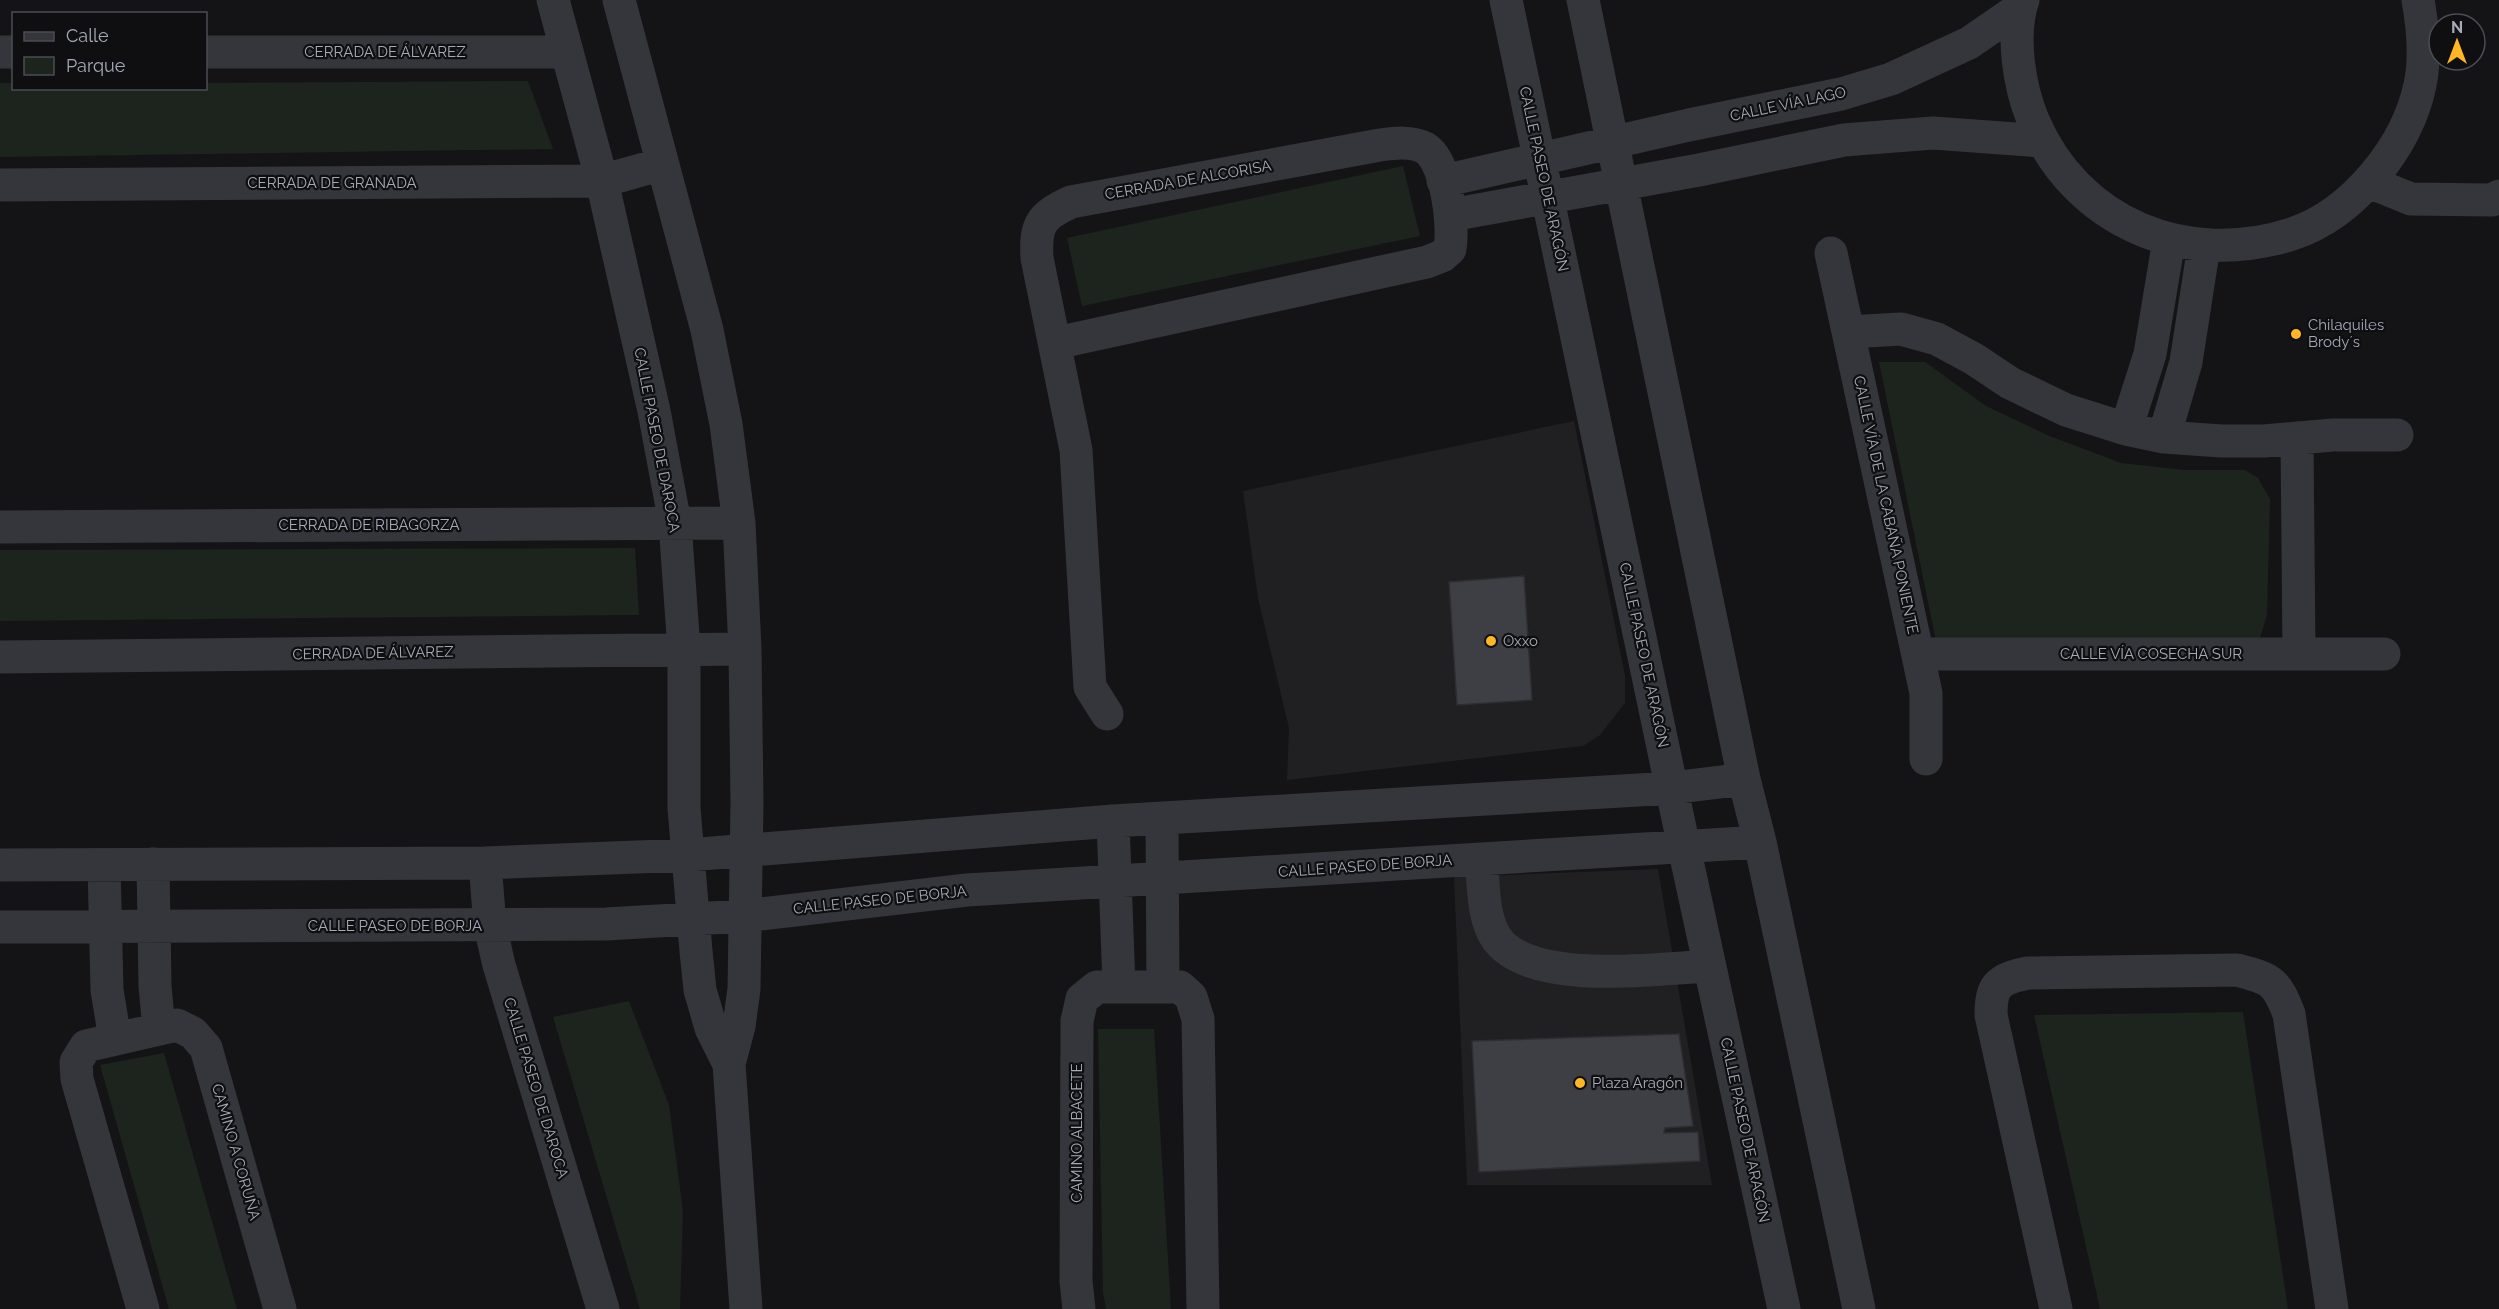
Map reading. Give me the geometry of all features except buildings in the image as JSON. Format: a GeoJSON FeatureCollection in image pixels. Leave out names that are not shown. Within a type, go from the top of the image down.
{"type":"FeatureCollection","features":[{"type":"Feature","properties":{"kind":"street","name":"CALLE PASEO DE DAROCA"},"geometry":{"type":"LineString","coordinates":[[553,0],[602,181],[654,411],[675,523],[684,650],[684,808],[700,990],[711,1028],[729,1064]]}},
{"type":"Feature","properties":{"kind":"street","name":"CALLE PASEO DE DAROCA"},"geometry":{"type":"LineString","coordinates":[[619,0],[707,330],[726,424],[738,523],[745,649],[744,989],[739,1026],[729,1064],[746,1309]]}},
{"type":"Feature","properties":{"kind":"street","name":"CALLE PASEO DE ARAGÓN"},"geometry":{"type":"LineString","coordinates":[[1506,0],[1709,966],[1784,1309]]}},
{"type":"Feature","properties":{"kind":"street"},"geometry":{"type":"LineString","coordinates":[[1583,0],[1744,779],[1760,842],[1858,1309]]}},
{"type":"Feature","properties":{"kind":"street"},"geometry":{"type":"LineString","coordinates":[[2022,4],[2018,53],[2025,99],[2043,141],[2066,175],[2096,204],[2131,226],[2169,240],[2204,246],[2249,244],[2294,234],[2334,212],[2369,182],[2402,138],[2420,85],[2424,30],[2418,0]]}},
{"type":"Feature","properties":{"kind":"street","name":"CALLE VÍA LAGO"},"geometry":{"type":"LineString","coordinates":[[1539,159],[1841,94],[1891,79],[1969,43],[2022,4]]}},
{"type":"Feature","properties":{"kind":"street","name":"CERRADA DE ÁLVAREZ"},"geometry":{"type":"LineString","coordinates":[[207,52],[566,52]]}},
{"type":"Feature","properties":{"kind":"street"},"geometry":{"type":"LineString","coordinates":[[1450,215],[1844,140],[1934,133],[2043,141]]}},
{"type":"Feature","properties":{"kind":"street","name":"CERRADA DE ALCORISA"},"geometry":{"type":"LineString","coordinates":[[1056,343],[1427,262],[1442,256],[1450,249],[1452,226],[1437,163],[1427,149],[1400,143],[1071,202],[1052,211],[1040,224],[1036,238],[1037,258],[1076,450],[1090,687],[1107,714]]}},
{"type":"Feature","properties":{"kind":"street"},"geometry":{"type":"LineString","coordinates":[[1443,181],[1539,159]]}},
{"type":"Feature","properties":{"kind":"street","name":"CERRADA DE GRANADA"},"geometry":{"type":"LineString","coordinates":[[0,185],[602,181],[662,164]]}},
{"type":"Feature","properties":{"kind":"street"},"geometry":{"type":"LineString","coordinates":[[2369,182],[2411,199],[2497,200]]}},
{"type":"Feature","properties":{"kind":"street"},"geometry":{"type":"LineString","coordinates":[[2126,429],[2150,354],[2169,240]]}},
{"type":"Feature","properties":{"kind":"street"},"geometry":{"type":"LineString","coordinates":[[2164,437],[2186,363],[2204,246]]}},
{"type":"Feature","properties":{"kind":"street","name":"CALLE VÍA DE LA CABAÑA PONIENTE"},"geometry":{"type":"LineString","coordinates":[[1831,253],[1926,693],[1926,759]]}},
{"type":"Feature","properties":{"kind":"street"},"geometry":{"type":"LineString","coordinates":[[1848,332],[1901,329],[1937,339],[1974,359],[2010,383],[2066,410],[2126,429],[2164,437],[2222,441],[2333,435],[2397,435]]}},
{"type":"Feature","properties":{"kind":"street"},"geometry":{"type":"LineString","coordinates":[[2297,438],[2299,654]]}},
{"type":"Feature","properties":{"kind":"street","name":"CERRADA DE RIBAGORZA"},"geometry":{"type":"LineString","coordinates":[[0,527],[738,523]]}},
{"type":"Feature","properties":{"kind":"street","name":"CERRADA DE ÁLVAREZ"},"geometry":{"type":"LineString","coordinates":[[0,657],[745,649]]}},
{"type":"Feature","properties":{"kind":"street","name":"CALLE VÍA COSECHA SUR"},"geometry":{"type":"LineString","coordinates":[[1918,654],[2384,654]]}},
{"type":"Feature","properties":{"kind":"street"},"geometry":{"type":"LineString","coordinates":[[0,865],[485,863],[688,855],[1113,821],[1672,788],[1744,779]]}},
{"type":"Feature","properties":{"kind":"street"},"geometry":{"type":"LineString","coordinates":[[1162,819],[1163,987]]}},
{"type":"Feature","properties":{"kind":"street"},"geometry":{"type":"LineString","coordinates":[[1113,821],[1119,987]]}},
{"type":"Feature","properties":{"kind":"street","name":"CALLE PASEO DE BORJA"},"geometry":{"type":"LineString","coordinates":[[0,927],[606,924],[744,916],[967,890],[1760,842]]}},
{"type":"Feature","properties":{"kind":"street"},"geometry":{"type":"LineString","coordinates":[[1481,859],[1489,922],[1497,940],[1512,953],[1531,963],[1590,971],[1709,966]]}},
{"type":"Feature","properties":{"kind":"street","name":"CALLE PASEO DE DAROCA"},"geometry":{"type":"LineString","coordinates":[[485,863],[490,926],[499,965],[603,1309]]}},
{"type":"Feature","properties":{"kind":"street"},"geometry":{"type":"LineString","coordinates":[[153,864],[155,986],[159,1029]]}},
{"type":"Feature","properties":{"kind":"street"},"geometry":{"type":"LineString","coordinates":[[104,865],[107,990],[115,1039]]}},
{"type":"Feature","properties":{"kind":"street"},"geometry":{"type":"LineString","coordinates":[[2056,1309],[1991,1015],[1991,997],[1996,985],[2009,976],[2028,973],[2237,970],[2270,980],[2282,994],[2289,1014],[2332,1309]]}},
{"type":"Feature","properties":{"kind":"street","name":"CAMINO ALBACETE"},"geometry":{"type":"LineString","coordinates":[[1079,1309],[1076,1281],[1077,1021],[1082,999],[1097,987],[1180,987],[1191,997],[1198,1019],[1203,1309]]}},
{"type":"Feature","properties":{"kind":"street","name":"CAMINO A CORUÑA"},"geometry":{"type":"LineString","coordinates":[[143,1309],[77,1079],[76,1062],[86,1046],[177,1025],[193,1033],[206,1048],[280,1309]]}},
{"type":"Feature","properties":{"kind":"shaded area"},"geometry":{"type":"Polygon","coordinates":[[[1574,421],[1625,676],[1625,703],[1600,735],[1583,746],[1287,780],[1289,728],[1258,598],[1243,491],[1574,421]]]}},
{"type":"Feature","properties":{"kind":"shaded area"},"geometry":{"type":"Polygon","coordinates":[[[1658,869],[1712,1185],[1467,1185],[1454,877],[1658,869]]]}},
{"type":"Feature","properties":{"kind":"green space"},"geometry":{"type":"Polygon","coordinates":[[[528,81],[553,149],[0,157],[0,83],[12,83],[12,90],[207,90],[207,83],[528,81]]]}},
{"type":"Feature","properties":{"kind":"green space"},"geometry":{"type":"Polygon","coordinates":[[[1403,166],[1420,236],[1082,306],[1067,238],[1403,166]]]}},
{"type":"Feature","properties":{"kind":"green space"},"geometry":{"type":"Polygon","coordinates":[[[1879,362],[1925,362],[1986,406],[2047,435],[2121,463],[2185,470],[2245,470],[2258,478],[2270,499],[2267,615],[2260,638],[1936,641],[1879,362]]]}},
{"type":"Feature","properties":{"kind":"green space"},"geometry":{"type":"Polygon","coordinates":[[[635,548],[639,615],[0,621],[0,550],[635,548]]]}},
{"type":"Feature","properties":{"kind":"green space"},"geometry":{"type":"Polygon","coordinates":[[[629,1001],[669,1105],[683,1211],[680,1309],[640,1309],[553,1017],[629,1001]]]}},
{"type":"Feature","properties":{"kind":"green space"},"geometry":{"type":"Polygon","coordinates":[[[2243,1012],[2288,1309],[2100,1309],[2034,1015],[2243,1012]]]}},
{"type":"Feature","properties":{"kind":"green space"},"geometry":{"type":"Polygon","coordinates":[[[1098,1029],[1154,1029],[1171,1309],[1106,1309],[1103,1293],[1098,1029]]]}},
{"type":"Feature","properties":{"kind":"green space"},"geometry":{"type":"Polygon","coordinates":[[[164,1053],[237,1309],[169,1309],[100,1065],[164,1053]]]}},
{"type":"Feature","properties":{"kind":"place","name":"Chilaquiles Brody´s"},"geometry":{"type":"Point","coordinates":[2296,334]}},
{"type":"Feature","properties":{"kind":"place","name":"Oxxo"},"geometry":{"type":"Point","coordinates":[1491,641]}},
{"type":"Feature","properties":{"kind":"place","name":"Plaza Aragón"},"geometry":{"type":"Point","coordinates":[1580,1083]}}]}
